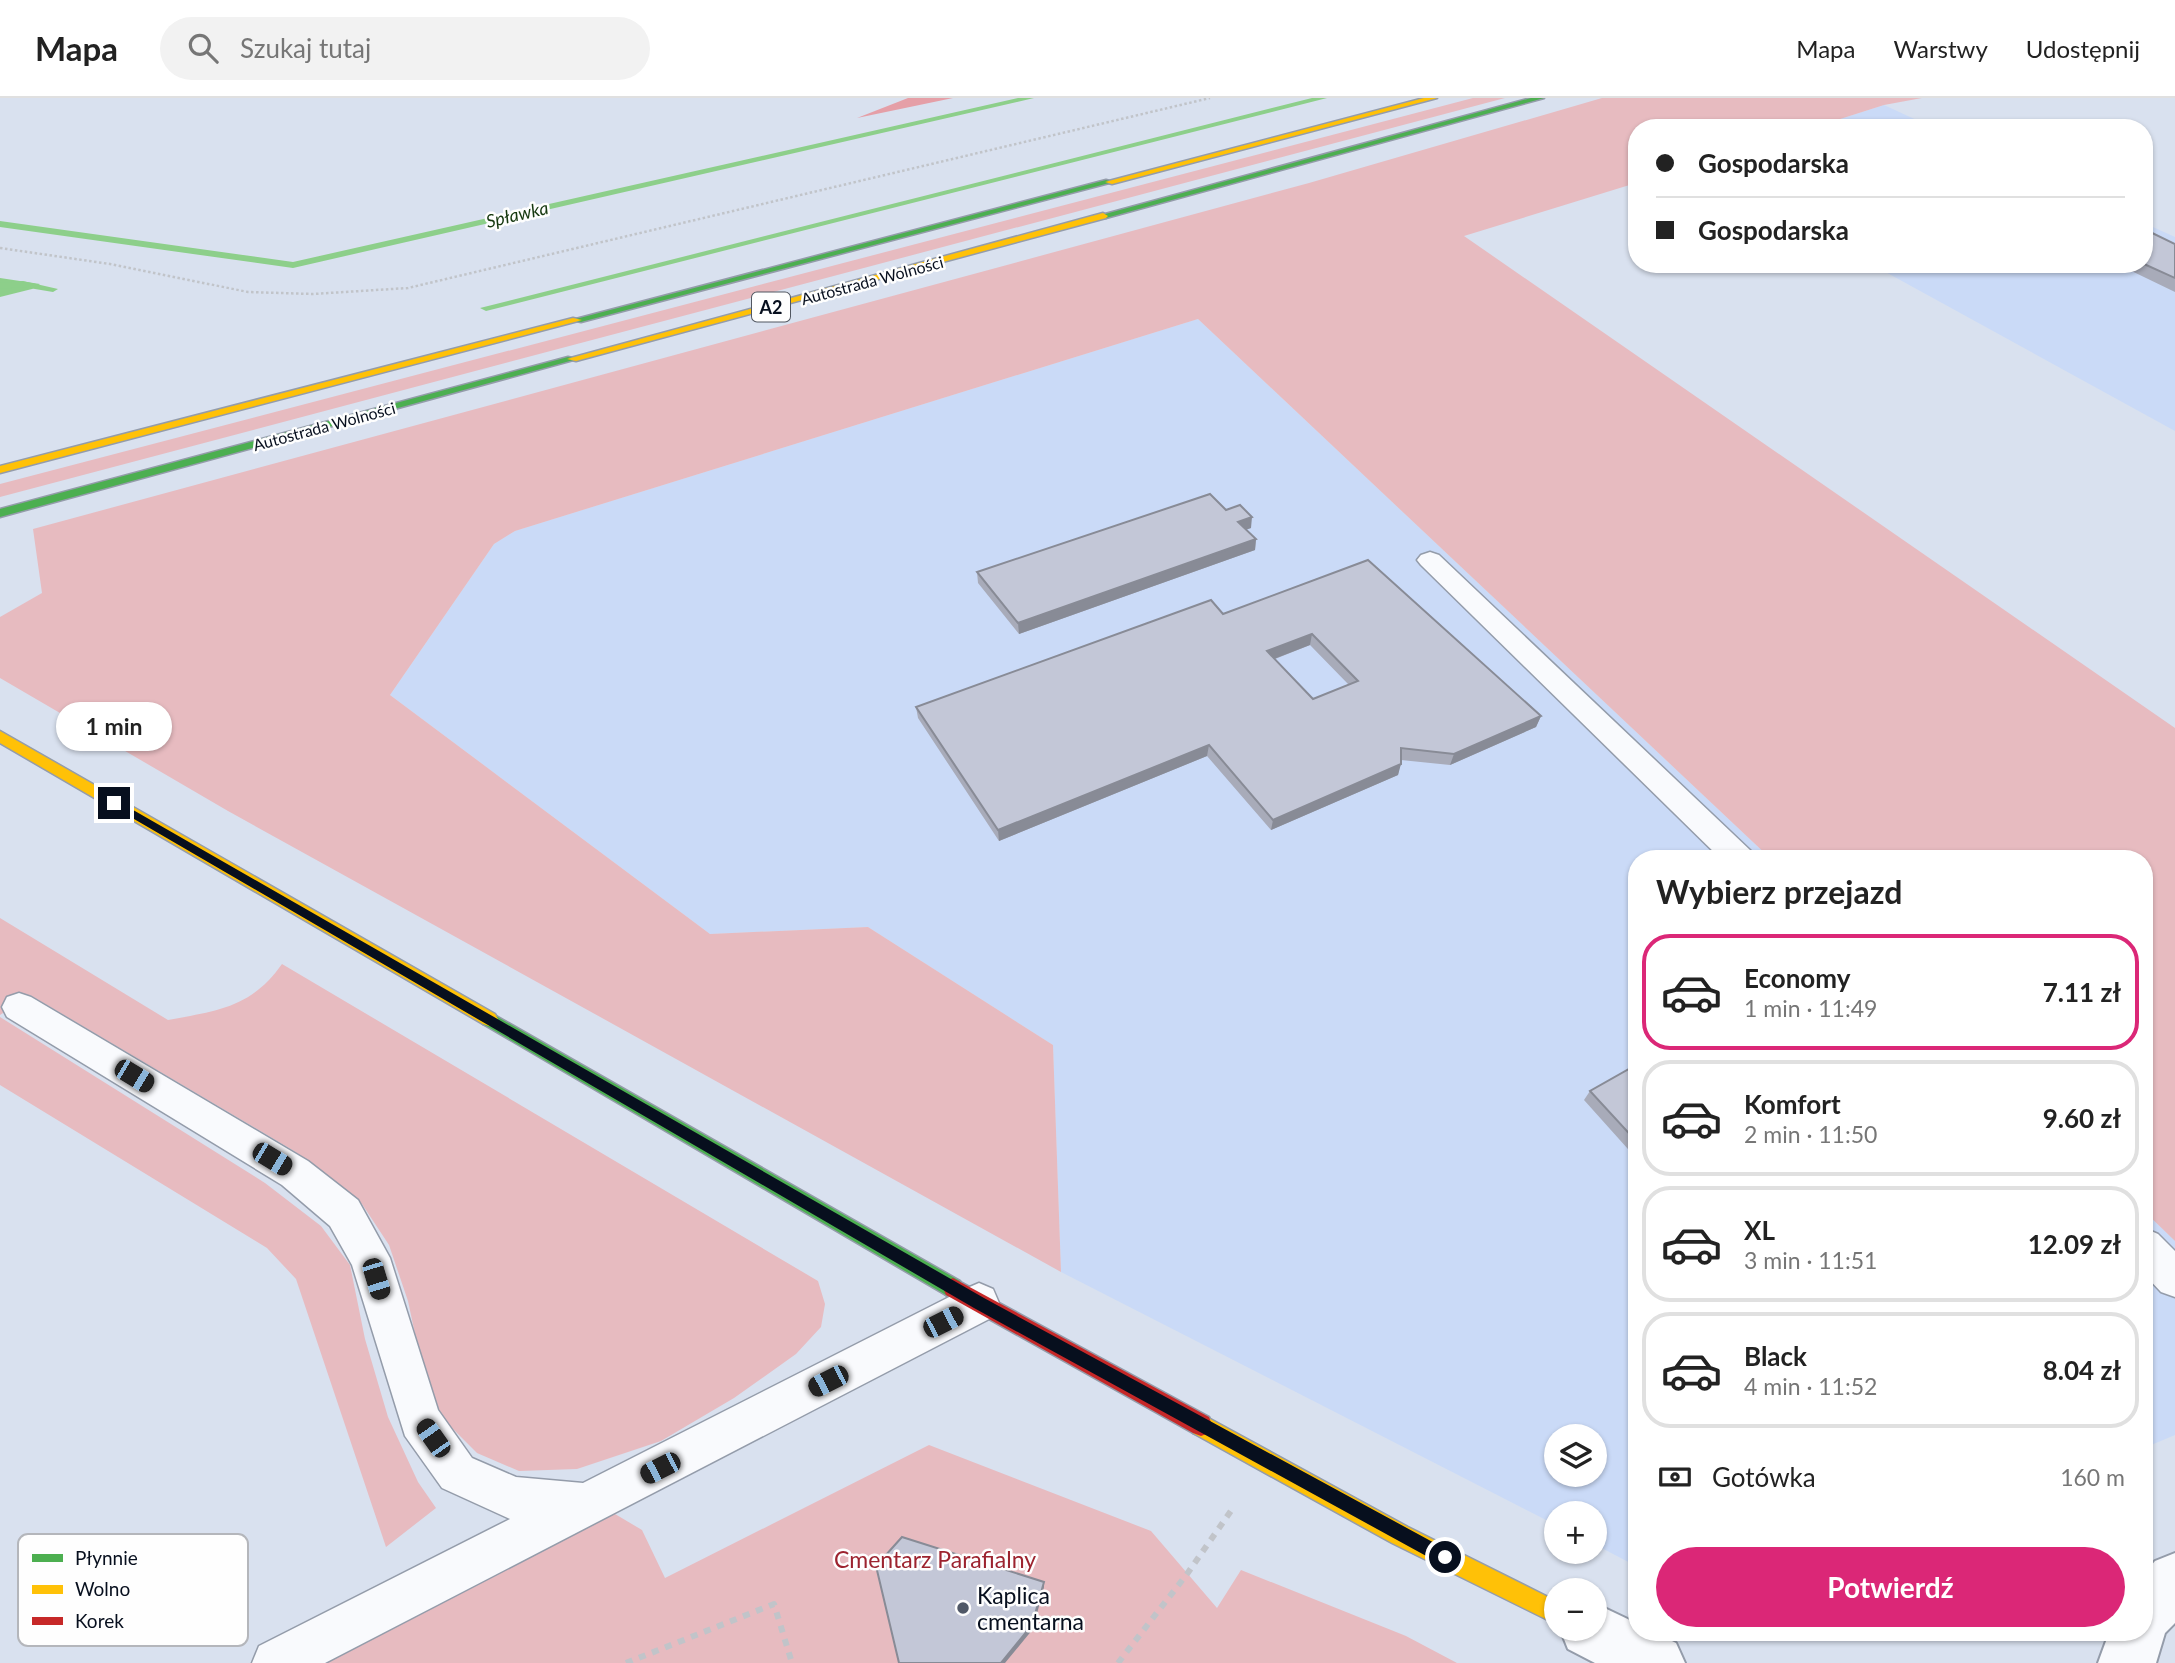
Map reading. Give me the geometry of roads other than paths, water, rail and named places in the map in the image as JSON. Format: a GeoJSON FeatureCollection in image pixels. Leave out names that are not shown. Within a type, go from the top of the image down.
{"type":"FeatureCollection","features":[{"type":"Feature","properties":{"kind":"main road","name":"Autostrada Wolności"},"geometry":{"type":"LineString","coordinates":[[0,470],[1433,98]]}},
{"type":"Feature","properties":{"kind":"main road","name":"Autostrada Wolności"},"geometry":{"type":"LineString","coordinates":[[0,513],[1540,98]]}},
{"type":"Feature","properties":{"kind":"main road"},"geometry":{"type":"LineString","coordinates":[[0,736],[979,1303],[1400,1535],[1544,1607]]}},
{"type":"Feature","properties":{"kind":"street"},"geometry":{"type":"LineString","coordinates":[[2153,1605],[2175,1581]]}},
{"type":"Feature","properties":{"kind":"street"},"geometry":{"type":"LineString","coordinates":[[1607,1638],[1656,1663]]}},
{"type":"Feature","properties":{"kind":"street"},"geometry":{"type":"LineString","coordinates":[[2127,1663],[2134,1641]]}},
{"type":"Feature","properties":{"kind":"lane"},"geometry":{"type":"LineString","coordinates":[[1430,561],[1731,850]]}},
{"type":"Feature","properties":{"kind":"lane"},"geometry":{"type":"LineString","coordinates":[[19,1007],[295,1173],[344,1213],[370,1258],[421,1421],[457,1473],[515,1499],[588,1505]]}},
{"type":"Feature","properties":{"kind":"lane"},"geometry":{"type":"LineString","coordinates":[[2153,1256],[2175,1278]]}},
{"type":"Feature","properties":{"kind":"lane"},"geometry":{"type":"LineString","coordinates":[[276,1663],[979,1303]]}},
{"type":"Feature","properties":{"kind":"waterway","name":"Spławka"},"geometry":{"type":"LineString","coordinates":[[0,224],[293,265],[1030,98]]}},
{"type":"Feature","properties":{"kind":"waterway"},"geometry":{"type":"LineString","coordinates":[[486,308],[1323,98]]}},
{"type":"Feature","properties":{"kind":"waterway"},"geometry":{"type":"LineString","coordinates":[[0,286],[23,284],[53,289]]}},
{"type":"Feature","properties":{"kind":"place","name":"Kaplica cmentarna"},"geometry":{"type":"Point","coordinates":[963,1608]}},
{"type":"Feature","properties":{"kind":"park label","name":"Cmentarz Parafialny"},"geometry":{"type":"Point","coordinates":[935,1559]}}]}
